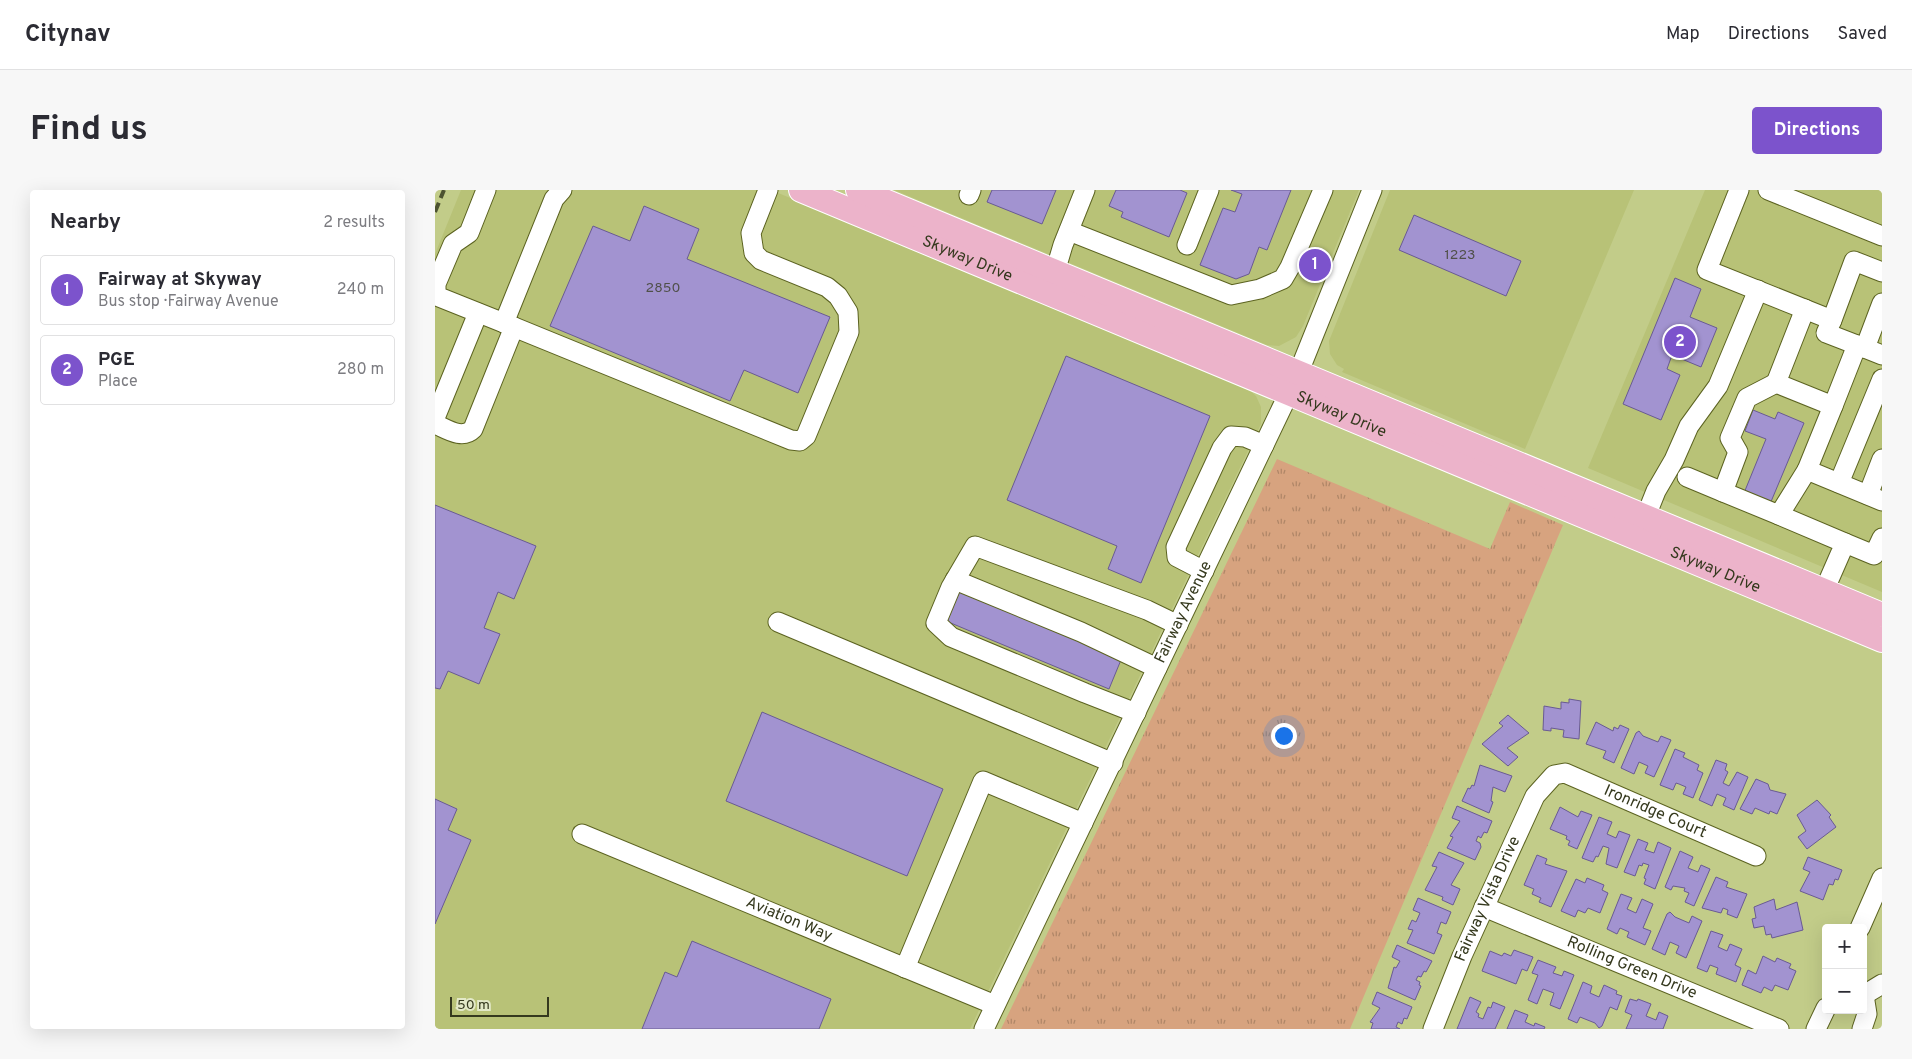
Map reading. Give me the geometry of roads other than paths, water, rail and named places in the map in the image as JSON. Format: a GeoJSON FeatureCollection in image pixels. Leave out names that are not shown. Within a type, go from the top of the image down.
{"type":"FeatureCollection","features":[{"type":"Feature","properties":{"kind":"main road","name":"Skyway Drive"},"geometry":{"type":"LineString","coordinates":[[801,190],[1293,383],[1646,516],[1882,615]]}},
{"type":"Feature","properties":{"kind":"main road","name":"Skyway Drive"},"geometry":{"type":"LineString","coordinates":[[858,190],[1055,272],[1293,383],[1882,640]]}},
{"type":"Feature","properties":{"kind":"street"},"geometry":{"type":"LineString","coordinates":[[486,190],[469,233],[453,244],[436,284],[437,302],[478,313],[791,440],[800,441],[806,436],[849,332],[848,312],[838,296],[827,287],[761,260],[754,253],[751,233],[768,190]]}},
{"type":"Feature","properties":{"kind":"street"},"geometry":{"type":"LineString","coordinates":[[435,424],[462,434],[468,434],[473,429],[554,199],[562,190]]}},
{"type":"Feature","properties":{"kind":"street"},"geometry":{"type":"LineString","coordinates":[[1055,272],[1085,190]]}},
{"type":"Feature","properties":{"kind":"street"},"geometry":{"type":"LineString","coordinates":[[1187,245],[1209,190]]}},
{"type":"Feature","properties":{"kind":"street"},"geometry":{"type":"LineString","coordinates":[[1069,231],[1231,296],[1260,289],[1283,278],[1290,267],[1323,190]]}},
{"type":"Feature","properties":{"kind":"street","name":"Fairway Avenue"},"geometry":{"type":"LineString","coordinates":[[984,1029],[1293,383],[1372,190]]}},
{"type":"Feature","properties":{"kind":"street"},"geometry":{"type":"LineString","coordinates":[[1739,190],[1707,270],[1832,320]]}},
{"type":"Feature","properties":{"kind":"street"},"geometry":{"type":"LineString","coordinates":[[1768,190],[1882,236]]}},
{"type":"Feature","properties":{"kind":"street"},"geometry":{"type":"LineString","coordinates":[[1868,349],[1827,333],[1854,261],[1882,272]]}},
{"type":"Feature","properties":{"kind":"street"},"geometry":{"type":"LineString","coordinates":[[1646,516],[1656,491],[1674,460],[1689,426],[1718,386],[1758,290]]}},
{"type":"Feature","properties":{"kind":"street"},"geometry":{"type":"LineString","coordinates":[[1779,515],[1807,470],[1833,406],[1868,349],[1882,303]]}},
{"type":"Feature","properties":{"kind":"street"},"geometry":{"type":"LineString","coordinates":[[1723,492],[1738,452],[1730,438],[1747,398],[1776,383],[1805,309]]}},
{"type":"Feature","properties":{"kind":"street"},"geometry":{"type":"LineString","coordinates":[[435,418],[478,313]]}},
{"type":"Feature","properties":{"kind":"street"},"geometry":{"type":"LineString","coordinates":[[1839,483],[1882,379]]}},
{"type":"Feature","properties":{"kind":"street"},"geometry":{"type":"LineString","coordinates":[[1776,383],[1833,406]]}},
{"type":"Feature","properties":{"kind":"street"},"geometry":{"type":"LineString","coordinates":[[1718,386],[1747,398]]}},
{"type":"Feature","properties":{"kind":"street"},"geometry":{"type":"LineString","coordinates":[[1204,571],[1177,557],[1176,547],[1218,457],[1231,436],[1245,437],[1264,445]]}},
{"type":"Feature","properties":{"kind":"street"},"geometry":{"type":"LineString","coordinates":[[1807,470],[1875,498],[1882,459]]}},
{"type":"Feature","properties":{"kind":"street"},"geometry":{"type":"LineString","coordinates":[[1687,477],[1875,555],[1882,538]]}},
{"type":"Feature","properties":{"kind":"street"},"geometry":{"type":"LineString","coordinates":[[1824,591],[1845,543]]}},
{"type":"Feature","properties":{"kind":"street"},"geometry":{"type":"LineString","coordinates":[[1136,712],[1085,694],[951,637],[936,623],[955,580],[975,546],[1147,610],[1178,625]]}},
{"type":"Feature","properties":{"kind":"street"},"geometry":{"type":"LineString","coordinates":[[955,580],[1081,632],[1157,668]]}},
{"type":"Feature","properties":{"kind":"street"},"geometry":{"type":"LineString","coordinates":[[778,622],[1112,763]]}},
{"type":"Feature","properties":{"kind":"street","name":"Ironridge Court"},"geometry":{"type":"LineString","coordinates":[[1554,775],[1565,773],[1756,856]]}},
{"type":"Feature","properties":{"kind":"street","name":"Fairway Vista Drive"},"geometry":{"type":"LineString","coordinates":[[1433,1029],[1484,907],[1535,796],[1554,775]]}},
{"type":"Feature","properties":{"kind":"street"},"geometry":{"type":"LineString","coordinates":[[905,968],[983,781],[1083,823]]}},
{"type":"Feature","properties":{"kind":"street","name":"Aviation Way"},"geometry":{"type":"LineString","coordinates":[[582,834],[995,1005]]}},
{"type":"Feature","properties":{"kind":"street"},"geometry":{"type":"LineString","coordinates":[[1862,924],[1882,878]]}},
{"type":"Feature","properties":{"kind":"street","name":"Rolling Green Drive"},"geometry":{"type":"LineString","coordinates":[[1484,907],[1779,1029]]}},
{"type":"Feature","properties":{"kind":"street"},"geometry":{"type":"LineString","coordinates":[[1867,993],[1882,984]]}},
{"type":"Feature","properties":{"kind":"street"},"geometry":{"type":"LineString","coordinates":[[1867,996],[1882,1002]]}},
{"type":"Feature","properties":{"kind":"street"},"geometry":{"type":"LineString","coordinates":[[1816,1029],[1823,1014]]}},
{"type":"Feature","properties":{"kind":"street"},"geometry":{"type":"LineString","coordinates":[[1862,1029],[1867,1014]]}},
{"type":"Feature","properties":{"kind":"railway"},"geometry":{"type":"LineString","coordinates":[[435,212],[444,190]]}},
{"type":"Feature","properties":{"kind":"place","name":"Fairway at Skyway"},"geometry":{"type":"Point","coordinates":[1315,265]}},
{"type":"Feature","properties":{"kind":"place","name":"PGE"},"geometry":{"type":"Point","coordinates":[1680,342]}}]}
